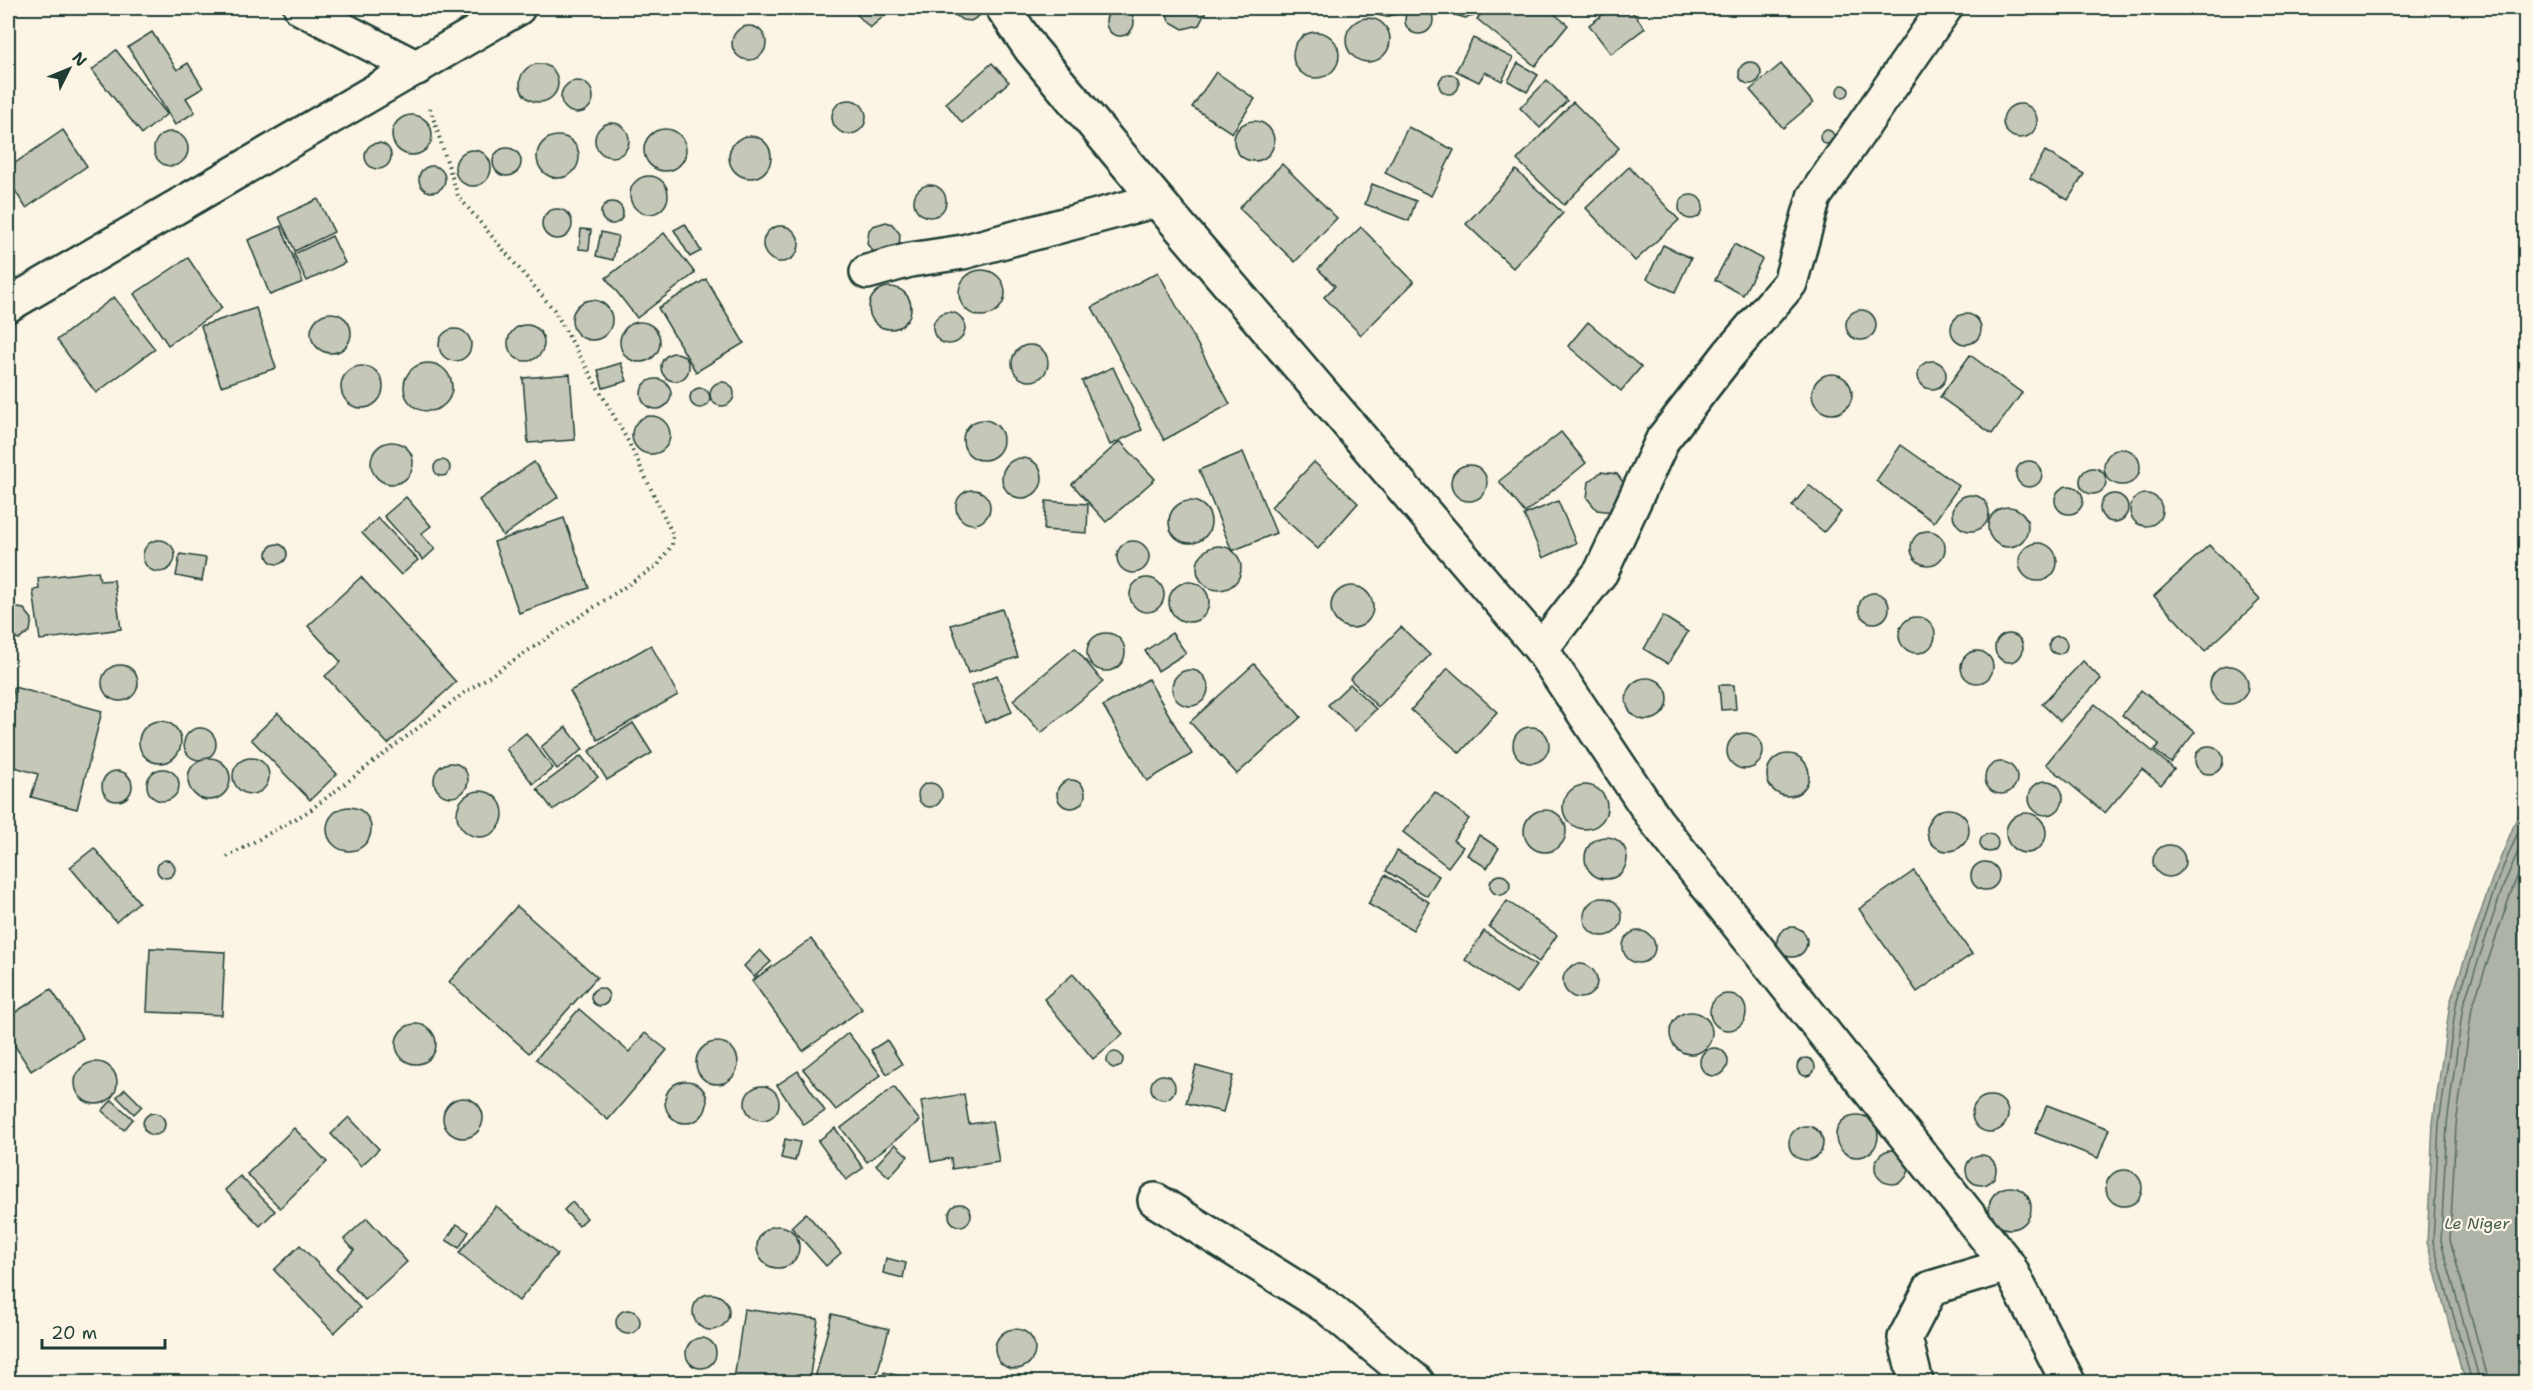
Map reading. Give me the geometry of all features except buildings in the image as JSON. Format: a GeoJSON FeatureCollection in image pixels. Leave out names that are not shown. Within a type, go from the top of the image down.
{"type":"FeatureCollection","features":[{"type":"Feature","properties":{"kind":"street"},"geometry":{"type":"LineString","coordinates":[[302,8],[417,68]]}},
{"type":"Feature","properties":{"kind":"street"},"geometry":{"type":"LineString","coordinates":[[8,305],[518,8]]}},
{"type":"Feature","properties":{"kind":"street"},"geometry":{"type":"LineString","coordinates":[[1003,8],[1031,49],[1157,200],[1541,649],[1656,821],[2008,1265],[2068,1383]]}},
{"type":"Feature","properties":{"kind":"street"},"geometry":{"type":"LineString","coordinates":[[1541,649],[1601,572],[1663,439],[1729,354],[1790,282],[1814,197],[1945,8]]}},
{"type":"Feature","properties":{"kind":"street"},"geometry":{"type":"LineString","coordinates":[[867,272],[910,261],[963,252],[1157,200]]}},
{"type":"Feature","properties":{"kind":"street"},"geometry":{"type":"LineString","coordinates":[[1155,1200],[1327,1307],[1417,1383]]}},
{"type":"Feature","properties":{"kind":"street"},"geometry":{"type":"LineString","coordinates":[[1916,1383],[1905,1338],[1931,1288],[2008,1265]]}},
{"type":"Feature","properties":{"kind":"path"},"geometry":{"type":"LineString","coordinates":[[227,857],[309,812],[464,693],[658,565],[672,545],[673,535],[628,441],[554,310],[458,196],[417,68]]}},
{"type":"Feature","properties":{"kind":"water","name":"Le Niger"},"geometry":{"type":"Polygon","coordinates":[[[2525,798],[2525,1382],[2467,1382],[2461,1369],[2427,1242],[2433,1123],[2450,1003],[2492,879],[2525,798]]]}}]}
